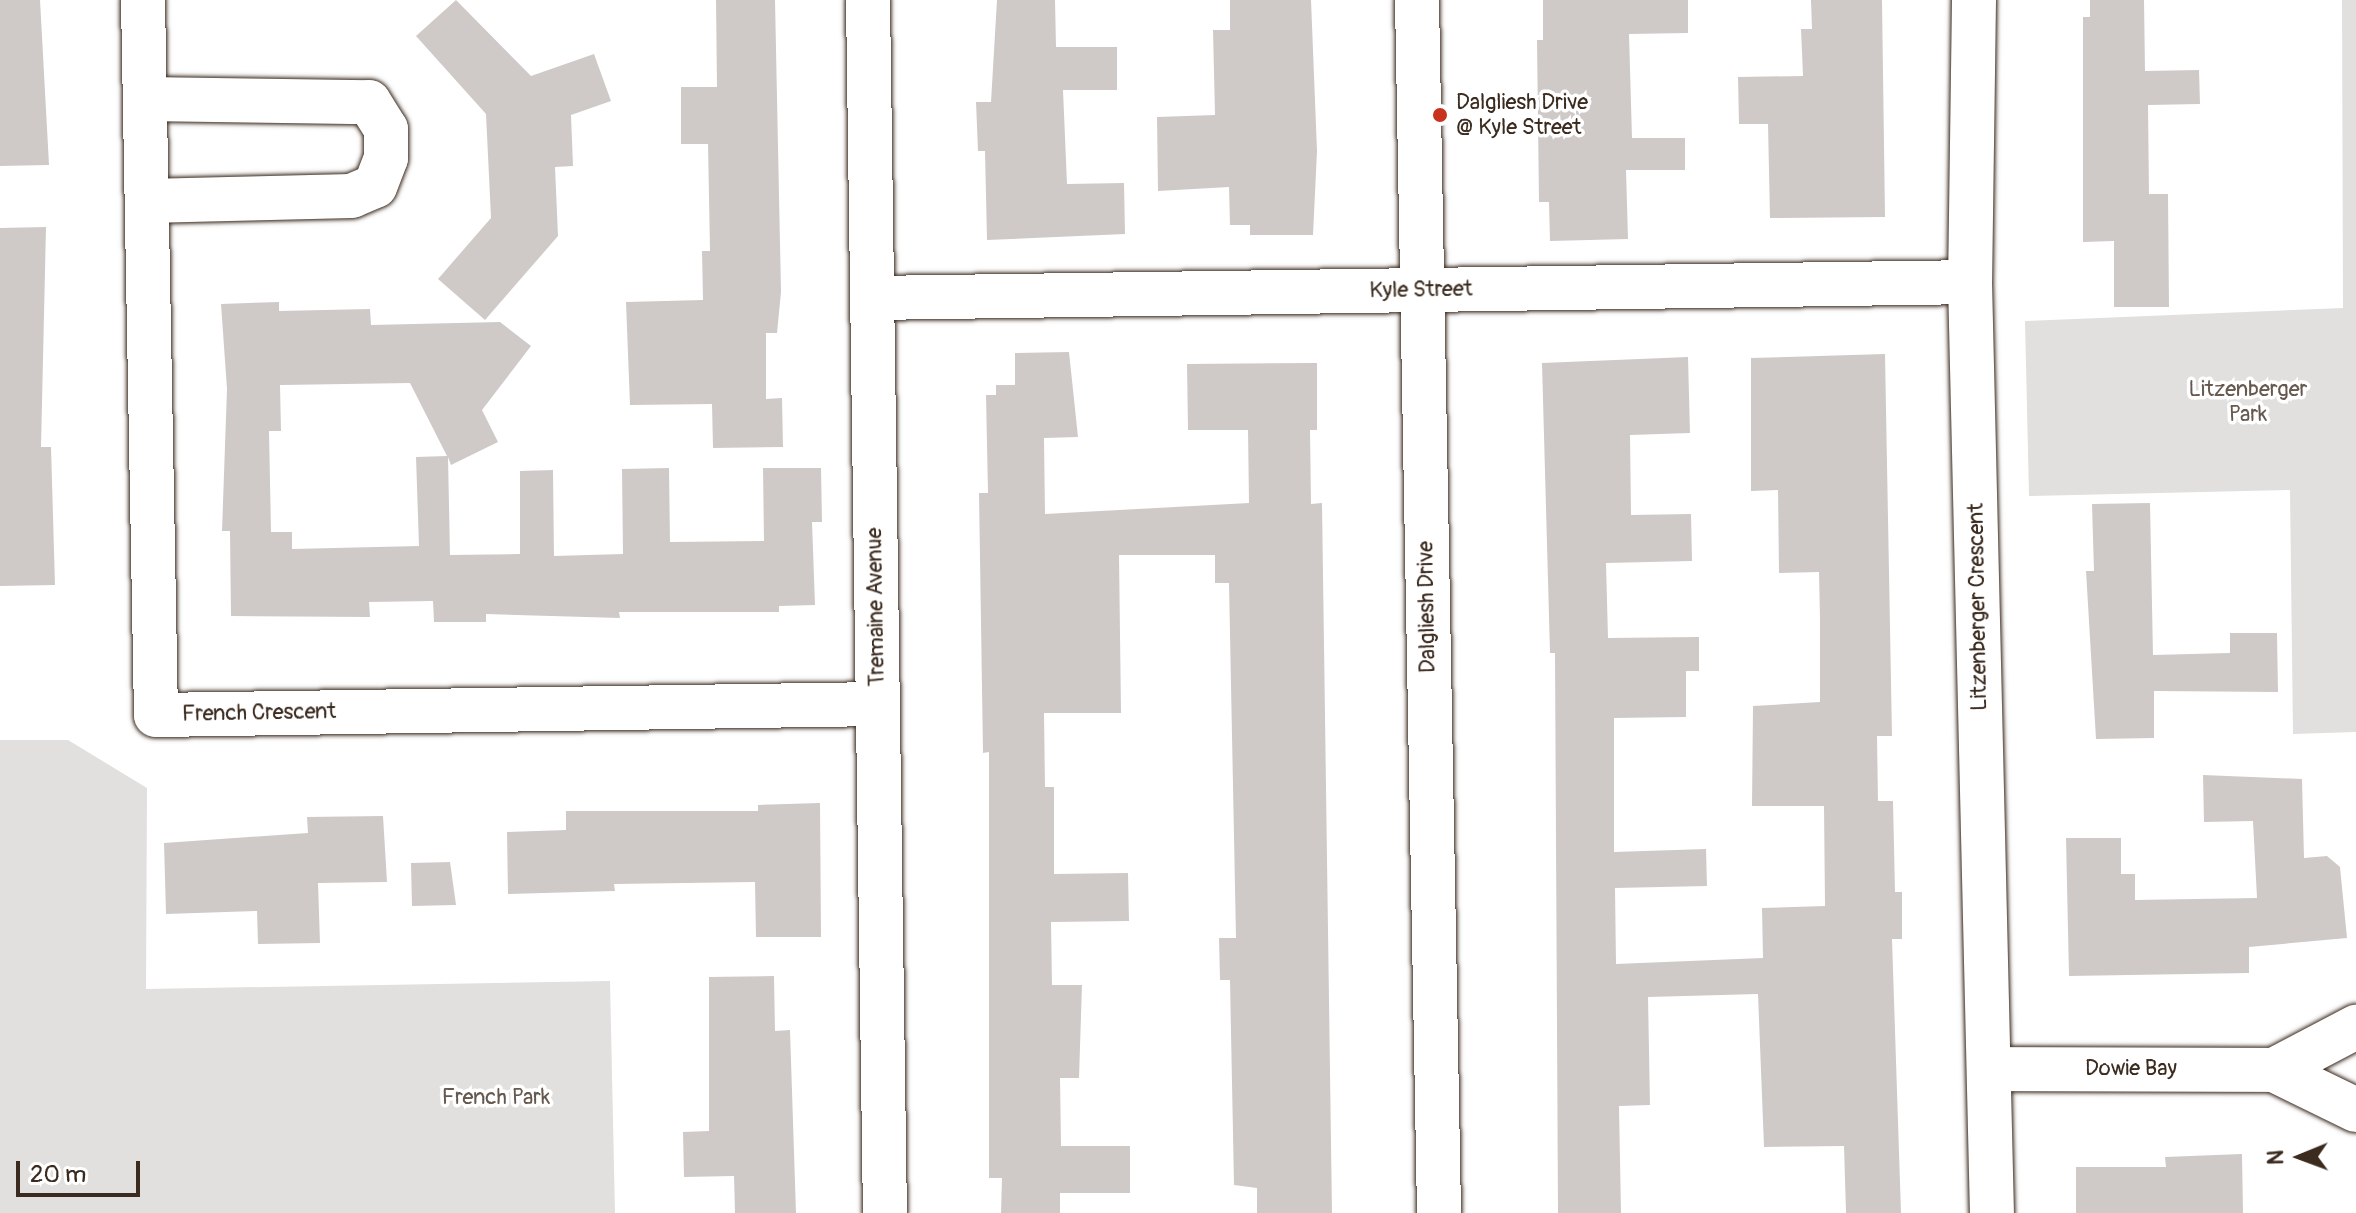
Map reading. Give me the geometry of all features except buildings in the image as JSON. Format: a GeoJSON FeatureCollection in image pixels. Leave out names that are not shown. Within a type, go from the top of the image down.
{"type":"FeatureCollection","features":[{"type":"Feature","properties":{"kind":"street","name":"French Crescent"},"geometry":{"type":"LineString","coordinates":[[143,0],[156,715],[877,704]]}},
{"type":"Feature","properties":{"kind":"street","name":"Tremaine Avenue"},"geometry":{"type":"LineString","coordinates":[[868,0],[885,1213]]}},
{"type":"Feature","properties":{"kind":"street","name":"Dalgliesh Drive"},"geometry":{"type":"LineString","coordinates":[[1417,0],[1439,1213]]}},
{"type":"Feature","properties":{"kind":"street","name":"Litzenberger Crescent"},"geometry":{"type":"LineString","coordinates":[[1974,0],[1970,282],[1992,1213]]}},
{"type":"Feature","properties":{"kind":"street"},"geometry":{"type":"LineString","coordinates":[[145,99],[369,102],[386,129],[386,143],[375,186],[352,196],[147,201]]}},
{"type":"Feature","properties":{"kind":"street","name":"Kyle Street"},"geometry":{"type":"LineString","coordinates":[[872,298],[1970,282]]}},
{"type":"Feature","properties":{"kind":"street","name":"Dowie Bay"},"geometry":{"type":"LineString","coordinates":[[2274,1070],[2356,1027]]}},
{"type":"Feature","properties":{"kind":"street","name":"Dowie Bay"},"geometry":{"type":"LineString","coordinates":[[1989,1069],[2274,1070],[2356,1110]]}},
{"type":"Feature","properties":{"kind":"green space","name":"Litzenberger Park"},"geometry":{"type":"Polygon","coordinates":[[[2342,0],[2356,0],[2356,732],[2293,734],[2290,490],[2029,496],[2025,321],[2343,308],[2342,0]]]}},
{"type":"Feature","properties":{"kind":"green space","name":"French Park"},"geometry":{"type":"Polygon","coordinates":[[[0,740],[68,740],[147,788],[146,989],[610,981],[615,1213],[0,1213],[0,740]]]}},
{"type":"Feature","properties":{"kind":"place","name":"Dalgliesh Drive @ Kyle Street"},"geometry":{"type":"Point","coordinates":[1440,115]}}]}
